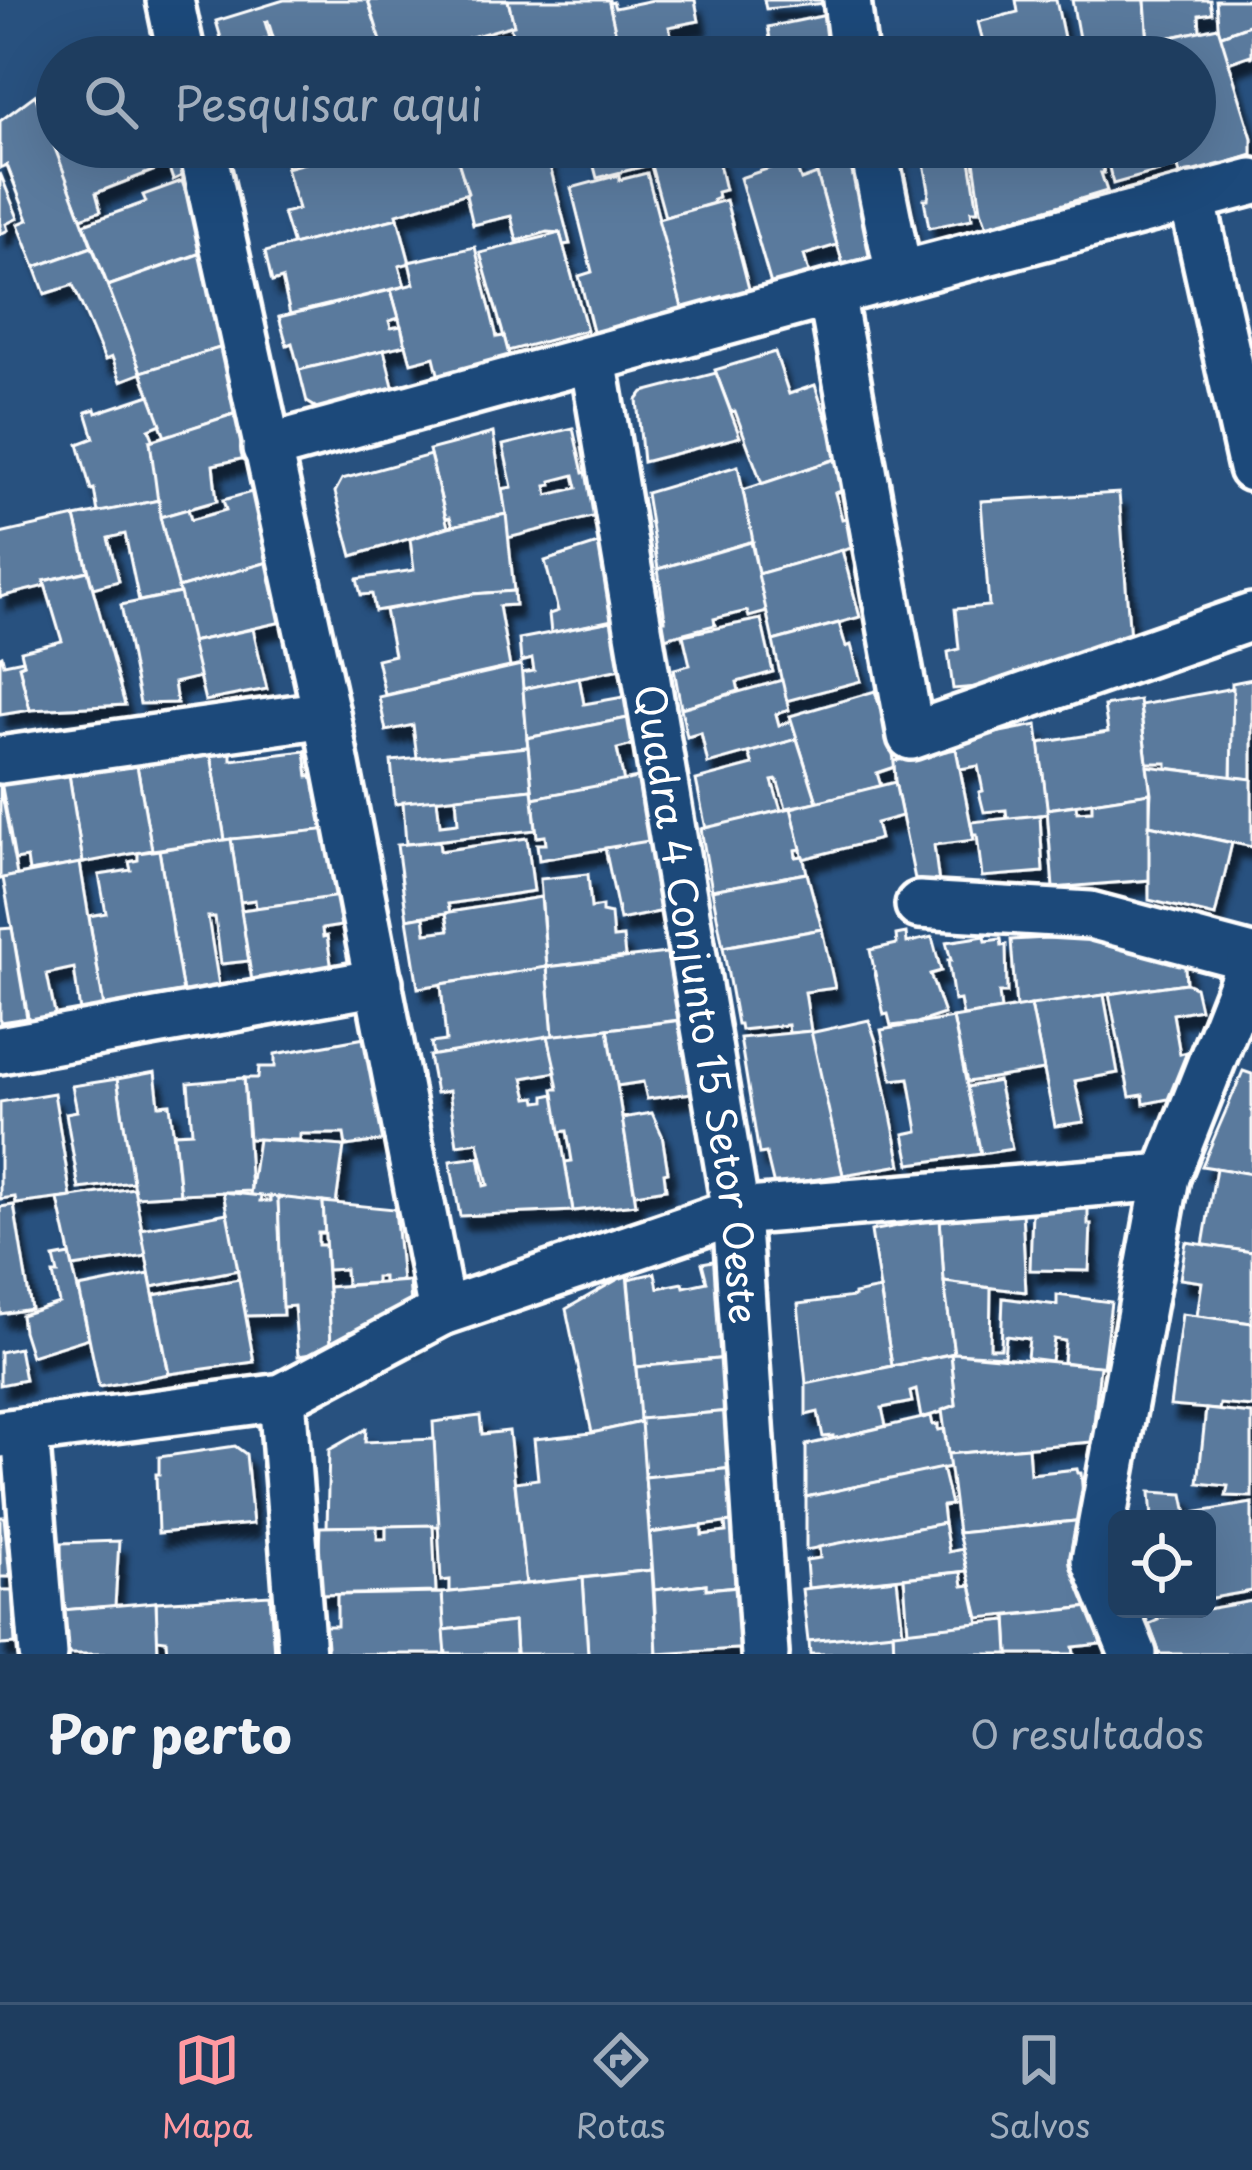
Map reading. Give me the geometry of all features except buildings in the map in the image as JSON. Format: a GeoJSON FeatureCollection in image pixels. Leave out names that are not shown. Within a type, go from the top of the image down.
{"type":"FeatureCollection","features":[{"type":"Feature","properties":{"kind":"street"},"geometry":{"type":"LineString","coordinates":[[170,0],[178,36]]}},
{"type":"Feature","properties":{"kind":"street"},"geometry":{"type":"LineString","coordinates":[[848,0],[852,36]]}},
{"type":"Feature","properties":{"kind":"street"},"geometry":{"type":"LineString","coordinates":[[206,168],[326,714],[442,1312]]}},
{"type":"Feature","properties":{"kind":"street"},"geometry":{"type":"LineString","coordinates":[[877,168],[899,275]]}},
{"type":"Feature","properties":{"kind":"street"},"geometry":{"type":"LineString","coordinates":[[266,448],[1252,182]]}},
{"type":"Feature","properties":{"kind":"street"},"geometry":{"type":"LineString","coordinates":[[1192,197],[1252,468]]}},
{"type":"Feature","properties":{"kind":"street"},"geometry":{"type":"LineString","coordinates":[[831,293],[911,736],[1252,616]]}},
{"type":"Feature","properties":{"kind":"street","name":"Quadra 4 Conjunto 15 Setor Oeste"},"geometry":{"type":"LineString","coordinates":[[592,359],[736,1213],[766,1654]]}},
{"type":"Feature","properties":{"kind":"street"},"geometry":{"type":"LineString","coordinates":[[0,760],[326,714]]}},
{"type":"Feature","properties":{"kind":"street"},"geometry":{"type":"LineString","coordinates":[[919,905],[1090,915],[1252,958],[1166,1177],[1095,1560],[1133,1654]]}},
{"type":"Feature","properties":{"kind":"street"},"geometry":{"type":"LineString","coordinates":[[0,1050],[380,982]]}},
{"type":"Feature","properties":{"kind":"street"},"geometry":{"type":"LineString","coordinates":[[43,1654],[13,1432],[282,1397],[442,1312],[736,1213],[1166,1177]]}},
{"type":"Feature","properties":{"kind":"street"},"geometry":{"type":"LineString","coordinates":[[282,1397],[302,1654]]}}]}
